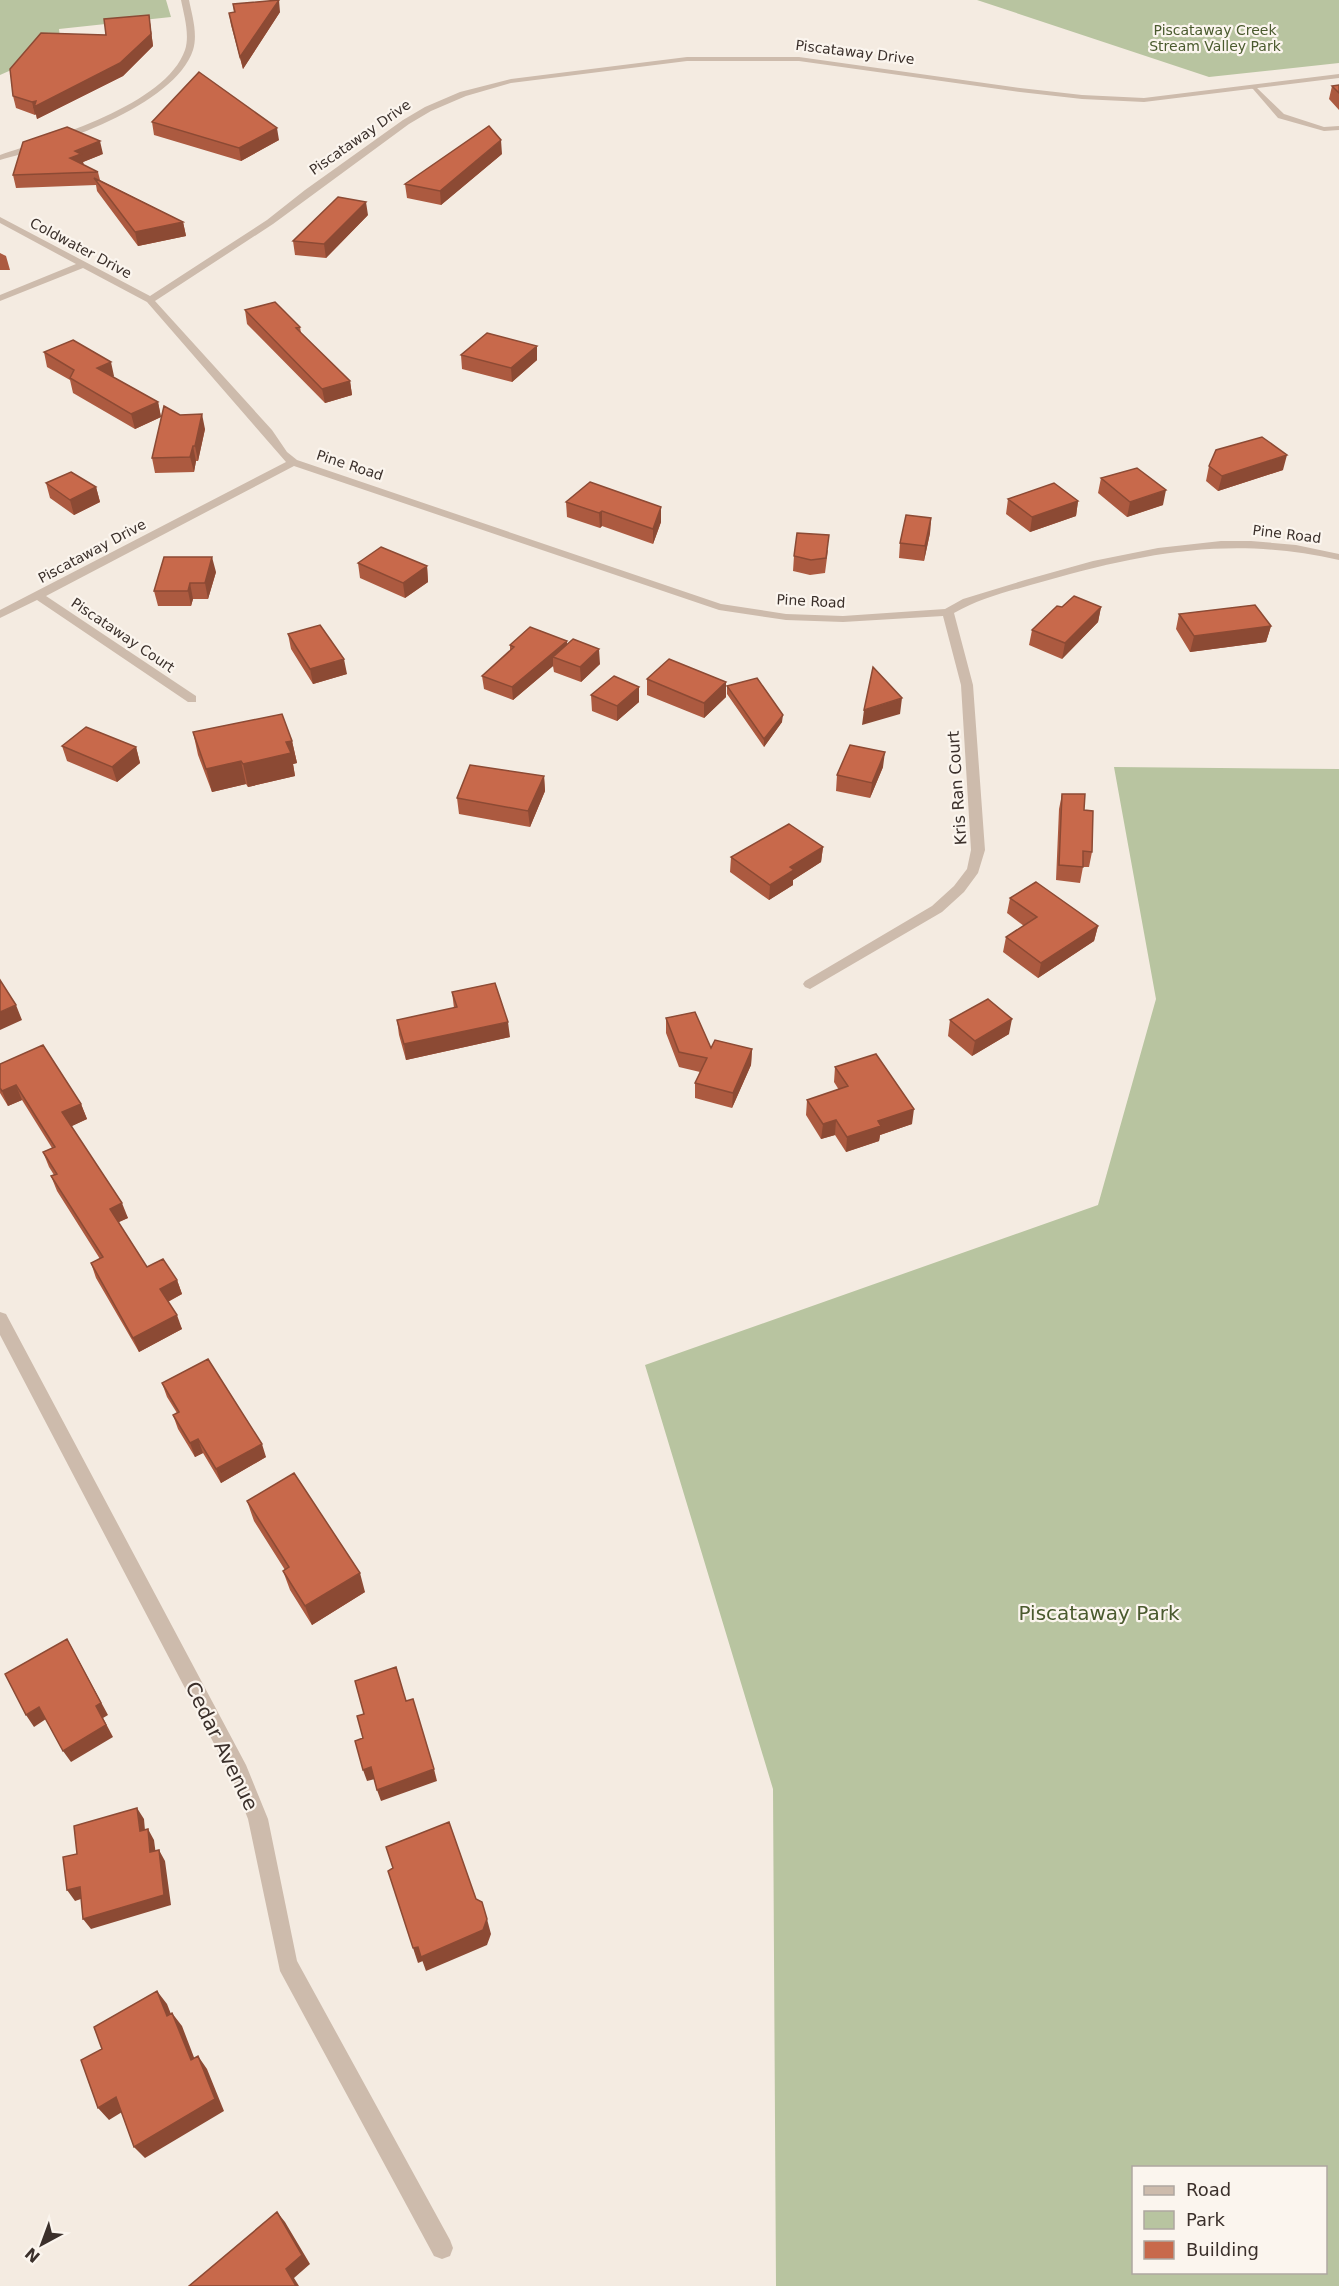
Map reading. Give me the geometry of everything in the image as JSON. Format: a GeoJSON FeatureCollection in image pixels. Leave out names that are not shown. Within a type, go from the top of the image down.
{"type":"FeatureCollection","features":[{"type":"Feature","properties":{"kind":"street"},"geometry":{"type":"LineString","coordinates":[[0,158],[96,123],[163,86],[177,73],[189,50],[189,19],[184,0]]}},
{"type":"Feature","properties":{"kind":"street","name":"Piscataway Drive"},"geometry":{"type":"LineString","coordinates":[[150,300],[263,227],[406,122],[428,109],[463,94],[511,81],[648,63],[718,57],[799,59],[1082,97],[1144,100],[1255,88],[1339,75]]}},
{"type":"Feature","properties":{"kind":"street","name":"Coldwater Drive"},"geometry":{"type":"LineString","coordinates":[[0,220],[150,300]]}},
{"type":"Feature","properties":{"kind":"street"},"geometry":{"type":"LineString","coordinates":[[0,298],[82,265]]}},
{"type":"Feature","properties":{"kind":"street"},"geometry":{"type":"LineString","coordinates":[[150,300],[268,432],[283,454],[293,462]]}},
{"type":"Feature","properties":{"kind":"street","name":"Piscataway Drive"},"geometry":{"type":"LineString","coordinates":[[0,615],[293,462]]}},
{"type":"Feature","properties":{"kind":"street","name":"Pine Road"},"geometry":{"type":"LineString","coordinates":[[293,462],[719,607],[786,617],[843,619],[948,612],[967,601],[1105,562],[1196,546],[1243,543],[1339,557]]}},
{"type":"Feature","properties":{"kind":"street","name":"Piscataway Court"},"geometry":{"type":"LineString","coordinates":[[39,596],[192,699]]}},
{"type":"Feature","properties":{"kind":"street","name":"Kris Ran Court"},"geometry":{"type":"LineString","coordinates":[[810,984],[937,909],[959,889],[974,870],[978,850],[967,685],[948,612]]}},
{"type":"Feature","properties":{"kind":"street","name":"Cedar Avenue"},"geometry":{"type":"LineString","coordinates":[[0,1319],[239,1772],[258,1819],[287,1964],[442,2248]]}},
{"type":"Feature","properties":{"kind":"lane"},"geometry":{"type":"LineString","coordinates":[[1255,88],[1281,116],[1324,129],[1339,128]]}},
{"type":"Feature","properties":{"kind":"green space"},"geometry":{"type":"Polygon","coordinates":[[[0,0],[166,0],[171,17],[59,29],[61,48],[0,75],[0,0]]]}},
{"type":"Feature","properties":{"kind":"green space","name":"Piscataway Creek Stream Valley Park"},"geometry":{"type":"Polygon","coordinates":[[[977,0],[1339,0],[1339,63],[1209,77],[977,0]]]}},
{"type":"Feature","properties":{"kind":"green space","name":"Piscataway Park"},"geometry":{"type":"Polygon","coordinates":[[[1114,767],[1339,769],[1339,2286],[776,2286],[773,1789],[645,1365],[1098,1205],[1156,999],[1114,767]]]}},
{"type":"Feature","properties":{"kind":"building"},"geometry":{"type":"Polygon","coordinates":[[[279,0],[240,57],[229,13],[235,12],[233,4],[279,0]]]}},
{"type":"Feature","properties":{"kind":"building"},"geometry":{"type":"Polygon","coordinates":[[[149,15],[151,34],[120,63],[34,107],[36,101],[32,102],[13,96],[10,69],[41,33],[106,35],[104,19],[149,15]]]}},
{"type":"Feature","properties":{"kind":"building"},"geometry":{"type":"Polygon","coordinates":[[[199,72],[277,128],[239,148],[152,122],[199,72]]]}},
{"type":"Feature","properties":{"kind":"building"},"geometry":{"type":"Polygon","coordinates":[[[1339,85],[1339,93],[1332,86],[1339,85]]]}},
{"type":"Feature","properties":{"kind":"building"},"geometry":{"type":"Polygon","coordinates":[[[489,126],[501,140],[440,191],[405,184],[489,126]]]}},
{"type":"Feature","properties":{"kind":"building"},"geometry":{"type":"Polygon","coordinates":[[[67,127],[100,141],[75,151],[81,154],[70,158],[98,172],[13,175],[23,142],[67,127]]]}},
{"type":"Feature","properties":{"kind":"building"},"geometry":{"type":"Polygon","coordinates":[[[94,178],[183,222],[135,232],[94,178]]]}},
{"type":"Feature","properties":{"kind":"building"},"geometry":{"type":"Polygon","coordinates":[[[338,197],[366,202],[324,244],[293,241],[338,197]]]}},
{"type":"Feature","properties":{"kind":"building"},"geometry":{"type":"Polygon","coordinates":[[[275,302],[300,327],[296,328],[350,381],[322,389],[245,310],[275,302]]]}},
{"type":"Feature","properties":{"kind":"building"},"geometry":{"type":"Polygon","coordinates":[[[487,333],[537,346],[511,368],[461,355],[487,333]]]}},
{"type":"Feature","properties":{"kind":"building"},"geometry":{"type":"Polygon","coordinates":[[[73,340],[111,362],[97,368],[158,402],[131,414],[70,378],[74,370],[44,352],[73,340]]]}},
{"type":"Feature","properties":{"kind":"building"},"geometry":{"type":"Polygon","coordinates":[[[164,406],[180,415],[202,414],[195,446],[193,446],[190,457],[152,458],[164,406]]]}},
{"type":"Feature","properties":{"kind":"building"},"geometry":{"type":"Polygon","coordinates":[[[1262,437],[1287,455],[1222,476],[1209,466],[1216,450],[1262,437]]]}},
{"type":"Feature","properties":{"kind":"building"},"geometry":{"type":"Polygon","coordinates":[[[1137,468],[1166,490],[1130,502],[1101,478],[1137,468]]]}},
{"type":"Feature","properties":{"kind":"building"},"geometry":{"type":"Polygon","coordinates":[[[71,472],[96,487],[70,500],[46,483],[71,472]]]}},
{"type":"Feature","properties":{"kind":"building"},"geometry":{"type":"Polygon","coordinates":[[[590,482],[661,507],[653,529],[602,511],[599,513],[566,502],[590,482]]]}},
{"type":"Feature","properties":{"kind":"building"},"geometry":{"type":"Polygon","coordinates":[[[1054,483],[1078,501],[1032,517],[1008,499],[1054,483]]]}},
{"type":"Feature","properties":{"kind":"building"},"geometry":{"type":"Polygon","coordinates":[[[906,515],[931,518],[925,546],[900,543],[906,515]]]}},
{"type":"Feature","properties":{"kind":"building"},"geometry":{"type":"Polygon","coordinates":[[[797,533],[829,535],[826,558],[811,560],[794,556],[797,533]]]}},
{"type":"Feature","properties":{"kind":"building"},"geometry":{"type":"Polygon","coordinates":[[[381,547],[427,566],[403,583],[358,563],[381,547]]]}},
{"type":"Feature","properties":{"kind":"building"},"geometry":{"type":"Polygon","coordinates":[[[164,557],[212,557],[205,583],[190,583],[188,591],[154,591],[164,557]]]}},
{"type":"Feature","properties":{"kind":"building"},"geometry":{"type":"Polygon","coordinates":[[[1074,596],[1101,607],[1065,643],[1032,630],[1057,606],[1062,607],[1074,596]]]}},
{"type":"Feature","properties":{"kind":"building"},"geometry":{"type":"Polygon","coordinates":[[[1255,605],[1271,626],[1194,636],[1179,614],[1255,605]]]}},
{"type":"Feature","properties":{"kind":"building"},"geometry":{"type":"Polygon","coordinates":[[[320,625],[344,659],[310,669],[288,634],[320,625]]]}},
{"type":"Feature","properties":{"kind":"building"},"geometry":{"type":"Polygon","coordinates":[[[530,627],[567,641],[512,687],[482,676],[514,647],[510,645],[530,627]]]}},
{"type":"Feature","properties":{"kind":"building"},"geometry":{"type":"Polygon","coordinates":[[[573,639],[599,649],[580,667],[553,657],[573,639]]]}},
{"type":"Feature","properties":{"kind":"building"},"geometry":{"type":"Polygon","coordinates":[[[669,659],[726,682],[704,703],[647,679],[669,659]]]}},
{"type":"Feature","properties":{"kind":"building"},"geometry":{"type":"Polygon","coordinates":[[[873,667],[902,698],[864,710],[873,667]]]}},
{"type":"Feature","properties":{"kind":"building"},"geometry":{"type":"Polygon","coordinates":[[[614,676],[639,687],[617,706],[591,695],[614,676]]]}},
{"type":"Feature","properties":{"kind":"building"},"geometry":{"type":"Polygon","coordinates":[[[757,678],[783,715],[764,739],[727,686],[757,678]]]}},
{"type":"Feature","properties":{"kind":"building"},"geometry":{"type":"Polygon","coordinates":[[[282,714],[292,741],[286,742],[291,753],[243,764],[241,761],[206,769],[193,732],[282,714]]]}},
{"type":"Feature","properties":{"kind":"building"},"geometry":{"type":"Polygon","coordinates":[[[86,727],[136,747],[112,767],[62,746],[86,727]]]}},
{"type":"Feature","properties":{"kind":"building"},"geometry":{"type":"Polygon","coordinates":[[[850,745],[885,752],[872,783],[837,775],[850,745]]]}},
{"type":"Feature","properties":{"kind":"building"},"geometry":{"type":"Polygon","coordinates":[[[470,765],[544,776],[528,811],[457,798],[470,765]]]}},
{"type":"Feature","properties":{"kind":"building"},"geometry":{"type":"Polygon","coordinates":[[[1062,794],[1085,794],[1084,810],[1093,811],[1092,852],[1083,851],[1083,867],[1059,865],[1062,794]]]}},
{"type":"Feature","properties":{"kind":"building"},"geometry":{"type":"Polygon","coordinates":[[[789,824],[823,847],[790,867],[794,870],[770,885],[731,857],[789,824]]]}},
{"type":"Feature","properties":{"kind":"building"},"geometry":{"type":"Polygon","coordinates":[[[1036,882],[1098,926],[1041,963],[1006,937],[1037,917],[1010,898],[1036,882]]]}},
{"type":"Feature","properties":{"kind":"building"},"geometry":{"type":"Polygon","coordinates":[[[0,980],[16,1005],[0,1012],[0,980]]]}},
{"type":"Feature","properties":{"kind":"building"},"geometry":{"type":"Polygon","coordinates":[[[495,983],[508,1022],[404,1044],[397,1020],[457,1007],[452,992],[495,983]]]}},
{"type":"Feature","properties":{"kind":"building"},"geometry":{"type":"Polygon","coordinates":[[[988,999],[1012,1019],[975,1041],[950,1020],[988,999]]]}},
{"type":"Feature","properties":{"kind":"building"},"geometry":{"type":"Polygon","coordinates":[[[695,1012],[711,1048],[715,1040],[752,1049],[733,1093],[695,1083],[707,1058],[679,1052],[666,1018],[695,1012]]]}},
{"type":"Feature","properties":{"kind":"building"},"geometry":{"type":"Polygon","coordinates":[[[43,1045],[81,1104],[62,1112],[122,1203],[110,1209],[147,1267],[163,1259],[177,1280],[160,1289],[177,1315],[133,1338],[91,1263],[103,1257],[51,1176],[57,1174],[43,1152],[55,1147],[16,1085],[2,1091],[0,1088],[0,1064],[43,1045]]]}},
{"type":"Feature","properties":{"kind":"building"},"geometry":{"type":"Polygon","coordinates":[[[876,1054],[914,1109],[878,1121],[881,1126],[847,1137],[836,1120],[823,1124],[807,1100],[848,1086],[835,1067],[876,1054]]]}},
{"type":"Feature","properties":{"kind":"building"},"geometry":{"type":"Polygon","coordinates":[[[208,1359],[262,1444],[216,1469],[198,1439],[190,1443],[173,1415],[179,1412],[162,1383],[208,1359]]]}},
{"type":"Feature","properties":{"kind":"building"},"geometry":{"type":"Polygon","coordinates":[[[294,1473],[360,1573],[305,1606],[283,1571],[289,1567],[247,1501],[294,1473]]]}},
{"type":"Feature","properties":{"kind":"building"},"geometry":{"type":"Polygon","coordinates":[[[67,1639],[101,1703],[96,1706],[106,1725],[63,1751],[39,1707],[26,1715],[5,1674],[67,1639]]]}},
{"type":"Feature","properties":{"kind":"building"},"geometry":{"type":"Polygon","coordinates":[[[396,1667],[406,1701],[413,1699],[434,1769],[377,1790],[371,1767],[363,1770],[355,1741],[363,1738],[357,1716],[364,1714],[355,1681],[396,1667]]]}},
{"type":"Feature","properties":{"kind":"building"},"geometry":{"type":"Polygon","coordinates":[[[137,1808],[140,1831],[148,1829],[150,1852],[159,1850],[164,1895],[83,1919],[80,1887],[67,1890],[63,1857],[77,1854],[74,1826],[137,1808]]]}},
{"type":"Feature","properties":{"kind":"building"},"geometry":{"type":"Polygon","coordinates":[[[449,1822],[476,1899],[482,1902],[487,1919],[483,1930],[421,1957],[418,1947],[413,1948],[388,1871],[393,1868],[386,1847],[449,1822]]]}},
{"type":"Feature","properties":{"kind":"building"},"geometry":{"type":"Polygon","coordinates":[[[157,1991],[167,2016],[172,2013],[191,2060],[198,2056],[215,2099],[134,2147],[116,2097],[98,2108],[81,2060],[102,2049],[94,2027],[157,1991]]]}},
{"type":"Feature","properties":{"kind":"building"},"geometry":{"type":"Polygon","coordinates":[[[277,2212],[302,2255],[286,2269],[296,2286],[189,2286],[277,2212]]]}}]}
